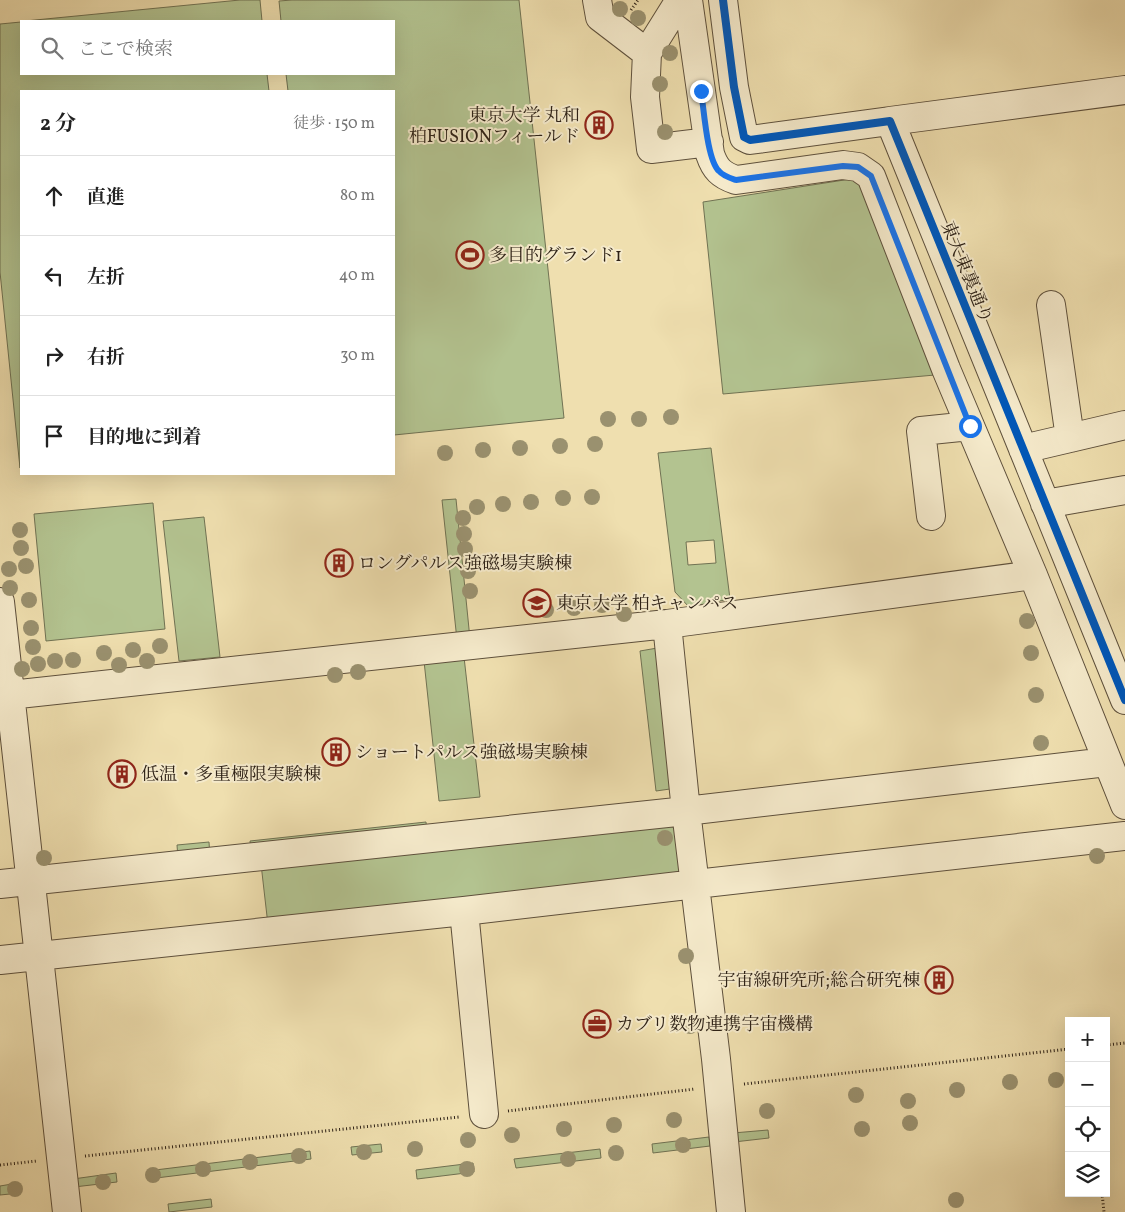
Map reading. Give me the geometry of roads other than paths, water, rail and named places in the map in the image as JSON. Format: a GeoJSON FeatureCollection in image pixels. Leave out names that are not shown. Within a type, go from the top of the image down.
{"type":"FeatureCollection","features":[{"type":"Feature","properties":{"kind":"street"},"geometry":{"type":"LineString","coordinates":[[597,0],[600,17],[647,53]]}},
{"type":"Feature","properties":{"kind":"street"},"geometry":{"type":"LineString","coordinates":[[680,0],[647,53],[645,97],[651,149],[708,142]]}},
{"type":"Feature","properties":{"kind":"street"},"geometry":{"type":"LineString","coordinates":[[688,0],[710,154],[717,170],[736,180],[843,166],[858,167],[871,176],[970,426],[1033,575],[1125,805]]}},
{"type":"Feature","properties":{"kind":"street"},"geometry":{"type":"LineString","coordinates":[[723,0],[734,87],[744,137],[750,140],[1125,90]]}},
{"type":"Feature","properties":{"kind":"street","name":"東大東裏通り"},"geometry":{"type":"LineString","coordinates":[[890,121],[1125,700]]}},
{"type":"Feature","properties":{"kind":"street"},"geometry":{"type":"LineString","coordinates":[[1050,305],[1070,438]]}},
{"type":"Feature","properties":{"kind":"street"},"geometry":{"type":"LineString","coordinates":[[1023,449],[1125,424]]}},
{"type":"Feature","properties":{"kind":"street"},"geometry":{"type":"LineString","coordinates":[[930,516],[921,431],[970,426]]}},
{"type":"Feature","properties":{"kind":"street"},"geometry":{"type":"LineString","coordinates":[[1045,504],[1125,490]]}},
{"type":"Feature","properties":{"kind":"street"},"geometry":{"type":"LineString","coordinates":[[5,695],[667,624],[1033,575]]}},
{"type":"Feature","properties":{"kind":"street"},"geometry":{"type":"LineString","coordinates":[[0,602],[5,695],[30,880],[67,1212]]}},
{"type":"Feature","properties":{"kind":"street"},"geometry":{"type":"LineString","coordinates":[[667,624],[686,811],[719,1087],[731,1212]]}},
{"type":"Feature","properties":{"kind":"street"},"geometry":{"type":"LineString","coordinates":[[0,884],[686,811],[1107,762]]}},
{"type":"Feature","properties":{"kind":"street"},"geometry":{"type":"LineString","coordinates":[[0,960],[464,912],[1125,836]]}},
{"type":"Feature","properties":{"kind":"street"},"geometry":{"type":"LineString","coordinates":[[464,912],[484,1114]]}},
{"type":"Feature","properties":{"kind":"place","name":"東京大学 丸和 柏FUSIONフィールド"},"geometry":{"type":"Point","coordinates":[599,125]}},
{"type":"Feature","properties":{"kind":"place","name":"多目的グランド1"},"geometry":{"type":"Point","coordinates":[470,255]}},
{"type":"Feature","properties":{"kind":"place","name":"ロングパルス強磁場実験棟"},"geometry":{"type":"Point","coordinates":[339,563]}},
{"type":"Feature","properties":{"kind":"place","name":"東京大学 柏キャンパス"},"geometry":{"type":"Point","coordinates":[537,603]}},
{"type":"Feature","properties":{"kind":"place","name":"ショートパルス強磁場実験棟"},"geometry":{"type":"Point","coordinates":[336,752]}},
{"type":"Feature","properties":{"kind":"place","name":"低温・多重極限実験棟"},"geometry":{"type":"Point","coordinates":[122,774]}},
{"type":"Feature","properties":{"kind":"place","name":"宇宙線研究所;総合研究棟"},"geometry":{"type":"Point","coordinates":[939,980]}},
{"type":"Feature","properties":{"kind":"place","name":"カブリ数物連携宇宙機構"},"geometry":{"type":"Point","coordinates":[597,1024]}}]}
